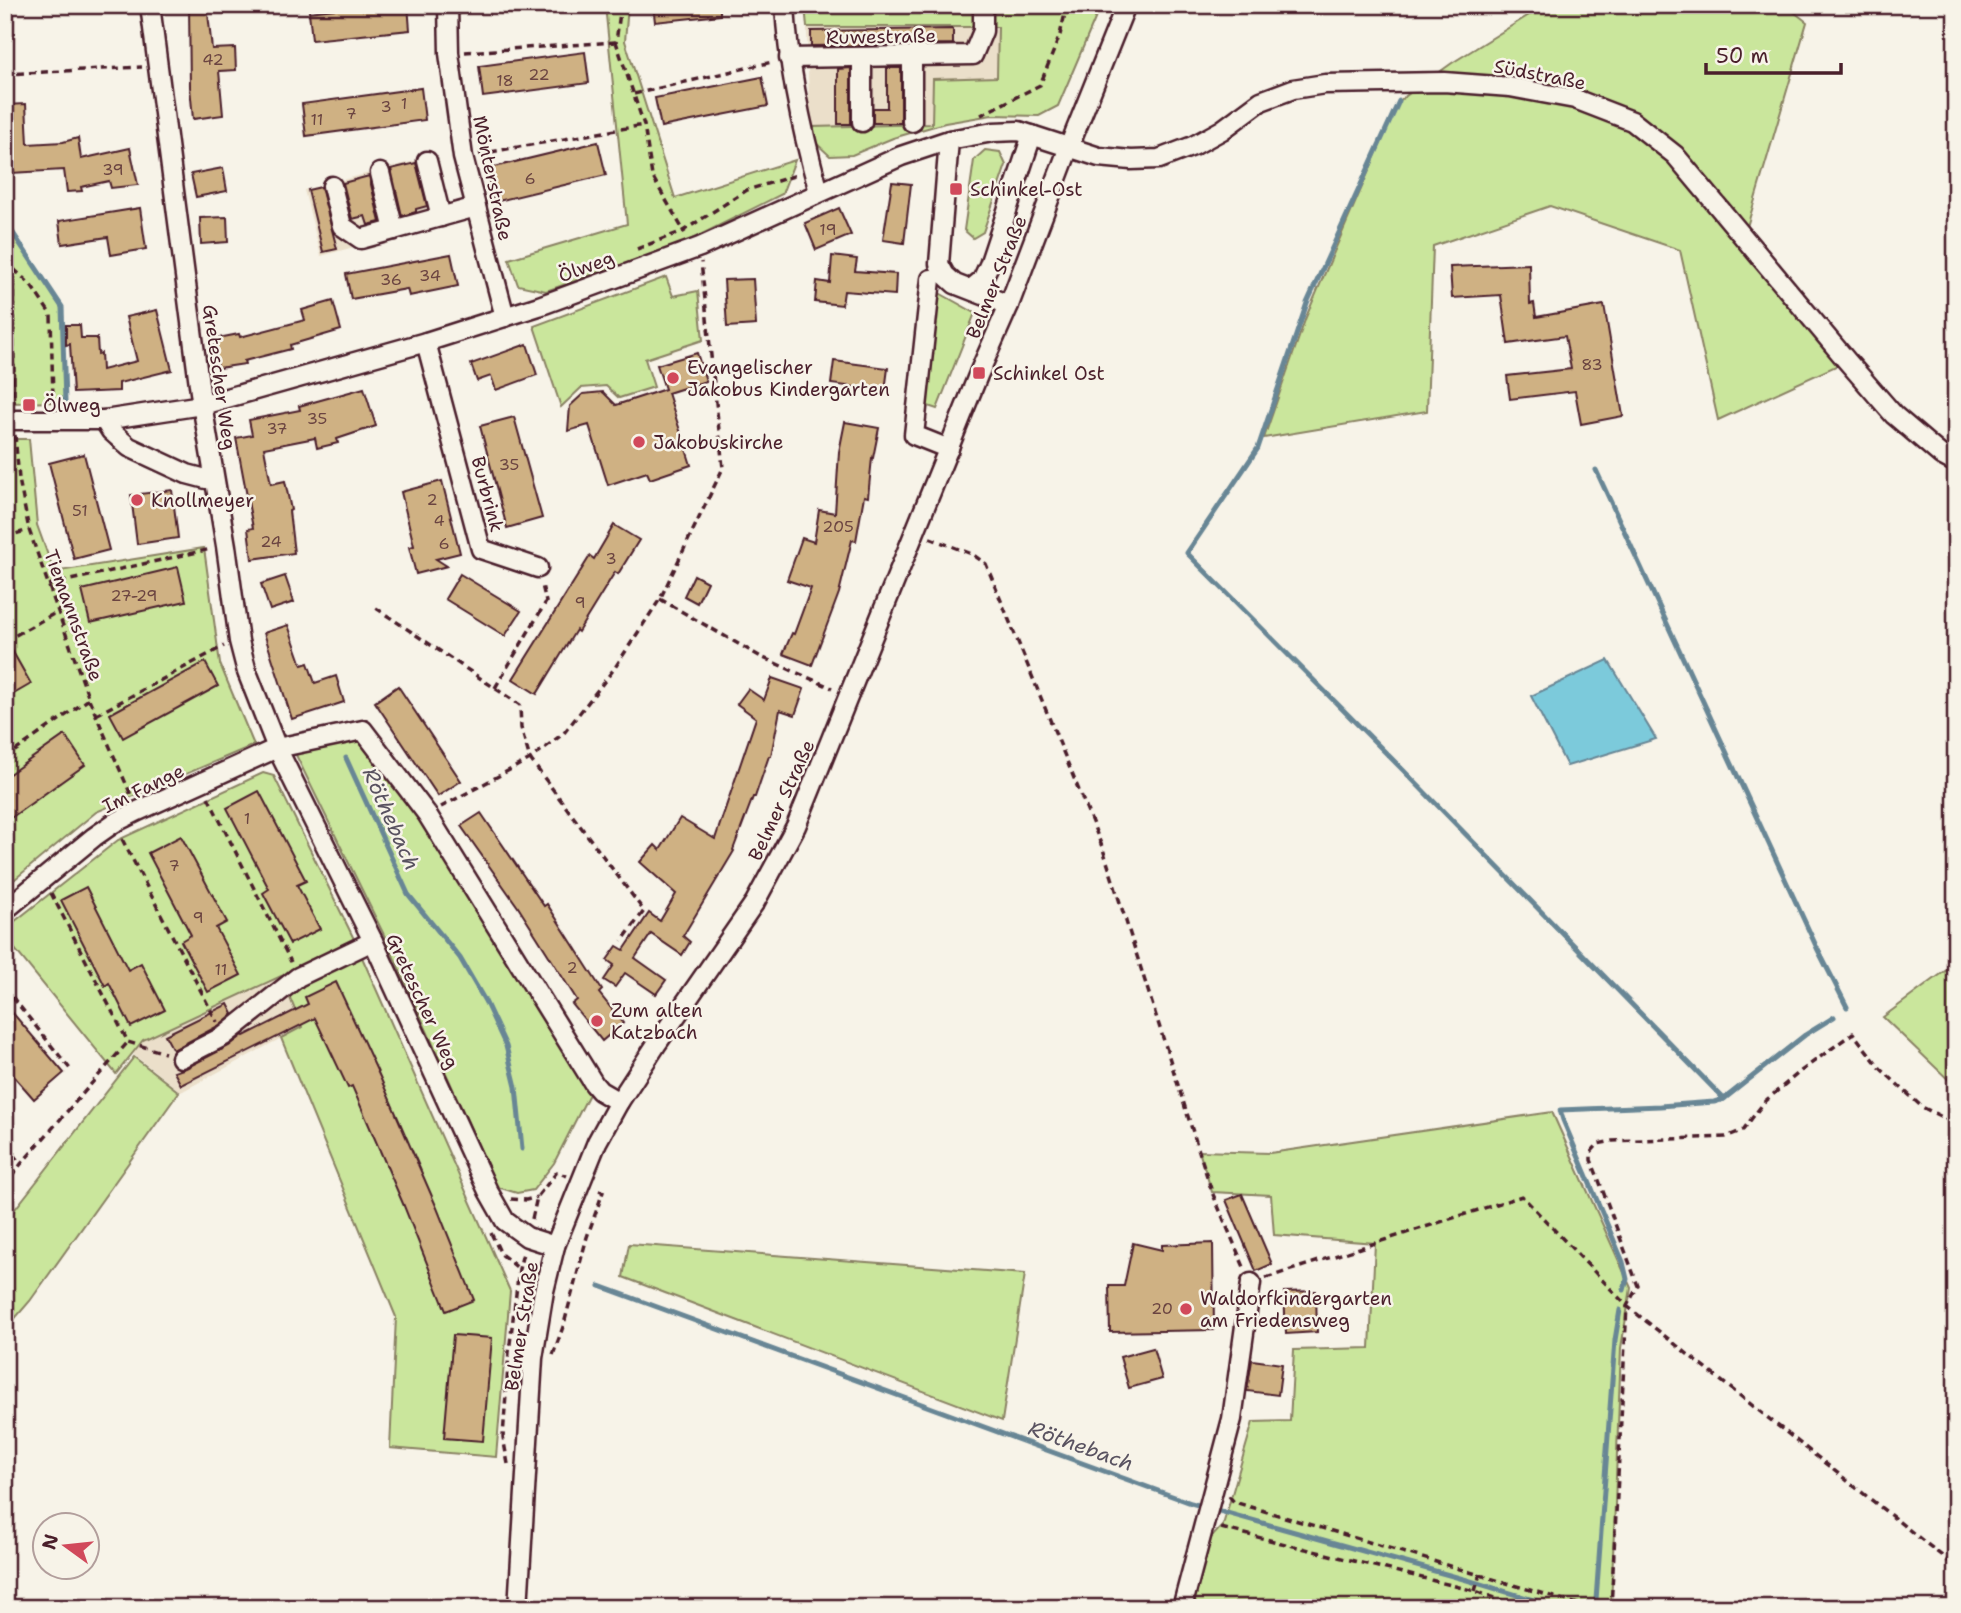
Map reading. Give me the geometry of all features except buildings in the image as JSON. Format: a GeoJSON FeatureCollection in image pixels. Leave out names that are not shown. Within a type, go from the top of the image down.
{"type":"FeatureCollection","features":[{"type":"Feature","properties":{"kind":"street","name":"Gretescher Weg"},"geometry":{"type":"LineString","coordinates":[[150,5],[202,405],[239,641],[247,672],[277,748],[373,941],[488,1191],[505,1221],[527,1237],[555,1247]]}},
{"type":"Feature","properties":{"kind":"street","name":"Mönterstraße"},"geometry":{"type":"LineString","coordinates":[[448,5],[449,53],[463,157],[505,317]]}},
{"type":"Feature","properties":{"kind":"street"},"geometry":{"type":"LineString","coordinates":[[785,5],[789,58],[819,192]]}},
{"type":"Feature","properties":{"kind":"street","name":"Ruwestraße"},"geometry":{"type":"LineString","coordinates":[[789,58],[973,55],[983,31],[983,5]]}},
{"type":"Feature","properties":{"kind":"street","name":"Belmer Straße"},"geometry":{"type":"LineString","coordinates":[[518,1608],[533,1358],[555,1247],[597,1142],[619,1102],[755,902],[796,826],[1009,305],[1126,5]]}},
{"type":"Feature","properties":{"kind":"street"},"geometry":{"type":"LineString","coordinates":[[912,56],[912,122]]}},
{"type":"Feature","properties":{"kind":"street"},"geometry":{"type":"LineString","coordinates":[[862,57],[862,122]]}},
{"type":"Feature","properties":{"kind":"street","name":"Südstraße"},"geometry":{"type":"LineString","coordinates":[[1069,147],[1099,157],[1159,159],[1194,146],[1261,102],[1293,89],[1325,84],[1444,82],[1510,87],[1575,99],[1632,121],[1675,155],[1894,415],[1941,455],[1956,463]]}},
{"type":"Feature","properties":{"kind":"street","name":"Ölweg"},"geometry":{"type":"LineString","coordinates":[[10,421],[104,419],[202,405],[426,342],[505,317],[700,247],[901,156],[949,140],[993,132],[1019,131],[1069,147]]}},
{"type":"Feature","properties":{"kind":"street"},"geometry":{"type":"LineString","coordinates":[[971,289],[982,279],[989,265],[1032,135]]}},
{"type":"Feature","properties":{"kind":"street"},"geometry":{"type":"LineString","coordinates":[[949,140],[939,264],[945,275],[955,284],[1009,305]]}},
{"type":"Feature","properties":{"kind":"street"},"geometry":{"type":"LineString","coordinates":[[427,161],[441,217]]}},
{"type":"Feature","properties":{"kind":"street"},"geometry":{"type":"LineString","coordinates":[[380,173],[394,230]]}},
{"type":"Feature","properties":{"kind":"street"},"geometry":{"type":"LineString","coordinates":[[332,186],[342,226],[361,239],[476,207]]}},
{"type":"Feature","properties":{"kind":"street"},"geometry":{"type":"LineString","coordinates":[[931,279],[914,435],[949,449]]}},
{"type":"Feature","properties":{"kind":"street","name":"Burbrink"},"geometry":{"type":"LineString","coordinates":[[426,342],[481,549],[538,568]]}},
{"type":"Feature","properties":{"kind":"street"},"geometry":{"type":"LineString","coordinates":[[104,419],[111,431],[129,447],[187,474],[213,478]]}},
{"type":"Feature","properties":{"kind":"street"},"geometry":{"type":"LineString","coordinates":[[277,748],[363,730],[427,814],[594,1084],[600,1091],[619,1102]]}},
{"type":"Feature","properties":{"kind":"street","name":"Im Fange"},"geometry":{"type":"LineString","coordinates":[[5,910],[114,823],[277,748]]}},
{"type":"Feature","properties":{"kind":"street"},"geometry":{"type":"LineString","coordinates":[[181,1058],[224,1036],[298,977],[373,941]]}},
{"type":"Feature","properties":{"kind":"street"},"geometry":{"type":"LineString","coordinates":[[1182,1608],[1232,1419],[1251,1283]]}},
{"type":"Feature","properties":{"kind":"path"},"geometry":{"type":"LineString","coordinates":[[427,814],[530,759],[564,733],[614,669],[660,600],[723,468],[700,247],[683,231],[652,176],[643,125],[616,42],[621,5]]}},
{"type":"Feature","properties":{"kind":"path"},"geometry":{"type":"LineString","coordinates":[[981,115],[1040,85],[1060,35],[1067,5]]}},
{"type":"Feature","properties":{"kind":"path"},"geometry":{"type":"LineString","coordinates":[[449,53],[616,42]]}},
{"type":"Feature","properties":{"kind":"path"},"geometry":{"type":"LineString","coordinates":[[634,94],[789,58]]}},
{"type":"Feature","properties":{"kind":"path"},"geometry":{"type":"LineString","coordinates":[[5,74],[158,66]]}},
{"type":"Feature","properties":{"kind":"path"},"geometry":{"type":"LineString","coordinates":[[463,157],[643,125]]}},
{"type":"Feature","properties":{"kind":"path"},"geometry":{"type":"LineString","coordinates":[[683,231],[747,190],[813,170]]}},
{"type":"Feature","properties":{"kind":"path"},"geometry":{"type":"LineString","coordinates":[[5,261],[30,284],[51,315],[54,421]]}},
{"type":"Feature","properties":{"kind":"path","name":"Tiemannstraße"},"geometry":{"type":"LineString","coordinates":[[13,268],[10,421],[29,530],[89,699],[138,811]]}},
{"type":"Feature","properties":{"kind":"path"},"geometry":{"type":"LineString","coordinates":[[5,537],[29,530]]}},
{"type":"Feature","properties":{"kind":"path"},"geometry":{"type":"LineString","coordinates":[[915,532],[972,554],[986,565],[1103,849],[1212,1192],[1251,1283],[1522,1196],[1627,1306],[1956,1567]]}},
{"type":"Feature","properties":{"kind":"path"},"geometry":{"type":"LineString","coordinates":[[48,585],[226,545]]}},
{"type":"Feature","properties":{"kind":"path"},"geometry":{"type":"LineString","coordinates":[[495,688],[546,602],[538,568]]}},
{"type":"Feature","properties":{"kind":"path"},"geometry":{"type":"LineString","coordinates":[[660,600],[761,657],[850,696]]}},
{"type":"Feature","properties":{"kind":"path"},"geometry":{"type":"LineString","coordinates":[[376,608],[520,705],[522,729],[530,759],[644,911],[622,942]]}},
{"type":"Feature","properties":{"kind":"path"},"geometry":{"type":"LineString","coordinates":[[5,641],[57,612]]}},
{"type":"Feature","properties":{"kind":"path"},"geometry":{"type":"LineString","coordinates":[[96,715],[221,647],[239,641]]}},
{"type":"Feature","properties":{"kind":"path"},"geometry":{"type":"LineString","coordinates":[[5,758],[89,699]]}},
{"type":"Feature","properties":{"kind":"path"},"geometry":{"type":"LineString","coordinates":[[202,783],[298,977]]}},
{"type":"Feature","properties":{"kind":"path"},"geometry":{"type":"LineString","coordinates":[[114,823],[224,1036]]}},
{"type":"Feature","properties":{"kind":"path"},"geometry":{"type":"LineString","coordinates":[[43,879],[128,1042],[181,1058]]}},
{"type":"Feature","properties":{"kind":"path"},"geometry":{"type":"LineString","coordinates":[[5,988],[71,1070]]}},
{"type":"Feature","properties":{"kind":"path"},"geometry":{"type":"LineString","coordinates":[[1611,1608],[1627,1306],[1638,1286],[1591,1160],[1591,1152],[1598,1144],[1612,1141],[1726,1137],[1743,1130],[1765,1101],[1853,1033],[1881,1069],[1922,1107],[1956,1124]]}},
{"type":"Feature","properties":{"kind":"path"},"geometry":{"type":"LineString","coordinates":[[5,1186],[21,1164],[128,1042]]}},
{"type":"Feature","properties":{"kind":"path"},"geometry":{"type":"LineString","coordinates":[[5,1145],[21,1164]]}},
{"type":"Feature","properties":{"kind":"path"},"geometry":{"type":"LineString","coordinates":[[514,1200],[537,1197],[557,1172]]}},
{"type":"Feature","properties":{"kind":"path"},"geometry":{"type":"LineString","coordinates":[[551,1358],[564,1324],[587,1237],[603,1192]]}},
{"type":"Feature","properties":{"kind":"path"},"geometry":{"type":"LineString","coordinates":[[491,1235],[500,1254],[519,1269],[503,1437],[509,1466]]}},
{"type":"Feature","properties":{"kind":"path"},"geometry":{"type":"LineString","coordinates":[[1212,1491],[1227,1492],[1234,1502],[1591,1608]]}},
{"type":"Feature","properties":{"kind":"path"},"geometry":{"type":"LineString","coordinates":[[1204,1521],[1476,1589],[1524,1608]]}},
{"type":"Feature","properties":{"kind":"path"},"geometry":{"type":"LineString","coordinates":[[1476,1589],[1479,1576]]}},
{"type":"Feature","properties":{"kind":"shaded area"},"geometry":{"type":"Polygon","coordinates":[[[807,27],[998,27],[997,77],[933,124],[812,127],[809,111],[807,27]]]}},
{"type":"Feature","properties":{"kind":"shaded area"},"geometry":{"type":"Polygon","coordinates":[[[434,156],[452,220],[321,256],[304,190],[434,156]]]}},
{"type":"Feature","properties":{"kind":"shaded area"},"geometry":{"type":"Polygon","coordinates":[[[281,975],[302,1027],[181,1092],[134,1055],[143,1040],[281,975]]]}},
{"type":"Feature","properties":{"kind":"green space"},"geometry":{"type":"Polygon","coordinates":[[[605,5],[628,5],[625,41],[675,198],[795,160],[782,194],[682,244],[546,291],[518,285],[509,259],[627,224],[605,5]]]}},
{"type":"Feature","properties":{"kind":"green space"},"geometry":{"type":"Polygon","coordinates":[[[805,5],[1101,5],[1058,106],[1039,116],[992,115],[945,123],[893,138],[852,155],[830,156],[816,143],[812,127],[932,124],[933,79],[997,77],[998,27],[807,27],[805,5]]]}},
{"type":"Feature","properties":{"kind":"green space"},"geometry":{"type":"Polygon","coordinates":[[[1545,5],[1785,5],[1807,22],[1744,237],[1847,361],[1718,420],[1680,250],[1550,206],[1433,246],[1427,411],[1264,438],[1306,317],[1399,101],[1452,63],[1545,5]]]}},
{"type":"Feature","properties":{"kind":"green space"},"geometry":{"type":"Polygon","coordinates":[[[985,150],[1000,152],[1006,165],[983,232],[973,238],[964,230],[974,160],[985,150]]]}},
{"type":"Feature","properties":{"kind":"green space"},"geometry":{"type":"Polygon","coordinates":[[[5,221],[62,307],[65,402],[5,403],[5,221]]]}},
{"type":"Feature","properties":{"kind":"green space"},"geometry":{"type":"Polygon","coordinates":[[[666,277],[673,296],[698,291],[703,340],[645,359],[654,387],[619,398],[606,386],[581,388],[561,407],[534,326],[666,277]]]}},
{"type":"Feature","properties":{"kind":"green space"},"geometry":{"type":"Polygon","coordinates":[[[934,290],[975,313],[937,409],[922,404],[934,290]]]}},
{"type":"Feature","properties":{"kind":"green space"},"geometry":{"type":"Polygon","coordinates":[[[5,439],[29,439],[37,525],[54,572],[204,548],[220,664],[254,745],[96,812],[9,884],[5,883],[5,499],[9,498],[5,439]]]}},
{"type":"Feature","properties":{"kind":"green space"},"geometry":{"type":"Polygon","coordinates":[[[360,738],[421,822],[590,1092],[554,1163],[533,1190],[517,1193],[497,1187],[384,935],[295,753],[360,738]]]}},
{"type":"Feature","properties":{"kind":"green space"},"geometry":{"type":"Polygon","coordinates":[[[263,773],[274,776],[353,937],[510,1291],[496,1457],[390,1448],[396,1317],[281,1038],[302,1027],[281,976],[143,1040],[116,1074],[5,937],[5,929],[118,840],[263,773]]]}},
{"type":"Feature","properties":{"kind":"green space"},"geometry":{"type":"Polygon","coordinates":[[[1956,963],[1956,1087],[1883,1017],[1956,963]]]}},
{"type":"Feature","properties":{"kind":"green space"},"geometry":{"type":"Polygon","coordinates":[[[134,1057],[179,1092],[30,1301],[5,1330],[5,1222],[134,1057]]]}},
{"type":"Feature","properties":{"kind":"green space"},"geometry":{"type":"Polygon","coordinates":[[[1552,1112],[1631,1288],[1621,1348],[1611,1608],[1191,1608],[1210,1539],[1223,1525],[1253,1422],[1290,1421],[1294,1350],[1370,1348],[1375,1243],[1274,1235],[1271,1195],[1212,1192],[1199,1151],[1270,1153],[1552,1112]]]}},
{"type":"Feature","properties":{"kind":"green space"},"geometry":{"type":"Polygon","coordinates":[[[629,1244],[1025,1274],[1002,1421],[623,1277],[629,1244]]]}},
{"type":"Feature","properties":{"kind":"water"},"geometry":{"type":"Polygon","coordinates":[[[1608,660],[1656,739],[1567,766],[1531,696],[1608,660]]]}},
{"type":"Feature","properties":{"kind":"waterway"},"geometry":{"type":"LineString","coordinates":[[1399,101],[1307,303],[1258,448],[1187,553],[1724,1099],[1660,1106],[1560,1110],[1623,1262],[1627,1279],[1624,1290]]}},
{"type":"Feature","properties":{"kind":"waterway","name":"Röthebach"},"geometry":{"type":"LineString","coordinates":[[5,221],[62,307],[65,402]]}},
{"type":"Feature","properties":{"kind":"waterway"},"geometry":{"type":"LineString","coordinates":[[1596,470],[1817,948],[1847,1007]]}},
{"type":"Feature","properties":{"kind":"waterway"},"geometry":{"type":"LineString","coordinates":[[346,758],[408,894],[460,958],[485,1001],[506,1046],[516,1087],[522,1149]]}},
{"type":"Feature","properties":{"kind":"waterway"},"geometry":{"type":"LineString","coordinates":[[1724,1099],[1805,1035],[1834,1017]]}},
{"type":"Feature","properties":{"kind":"waterway","name":"Röthebach"},"geometry":{"type":"LineString","coordinates":[[600,1286],[1191,1503],[1560,1608]]}},
{"type":"Feature","properties":{"kind":"waterway"},"geometry":{"type":"LineString","coordinates":[[1596,1600],[1615,1340],[1620,1310]]}},
{"type":"Feature","properties":{"kind":"place","name":"Schinkel-Ost"},"geometry":{"type":"Point","coordinates":[956,189]}},
{"type":"Feature","properties":{"kind":"place","name":"Schinkel Ost"},"geometry":{"type":"Point","coordinates":[979,373]}},
{"type":"Feature","properties":{"kind":"place","name":"Evangelischer Jakobus Kindergarten"},"geometry":{"type":"Point","coordinates":[673,378]}},
{"type":"Feature","properties":{"kind":"place","name":"Ölweg"},"geometry":{"type":"Point","coordinates":[29,405]}},
{"type":"Feature","properties":{"kind":"place","name":"Jakobuskirche"},"geometry":{"type":"Point","coordinates":[639,442]}},
{"type":"Feature","properties":{"kind":"place","name":"Knollmeyer"},"geometry":{"type":"Point","coordinates":[137,500]}},
{"type":"Feature","properties":{"kind":"place","name":"Zum alten Katzbach"},"geometry":{"type":"Point","coordinates":[597,1021]}},
{"type":"Feature","properties":{"kind":"place","name":"Waldorfkindergarten am Friedensweg"},"geometry":{"type":"Point","coordinates":[1186,1309]}}]}
